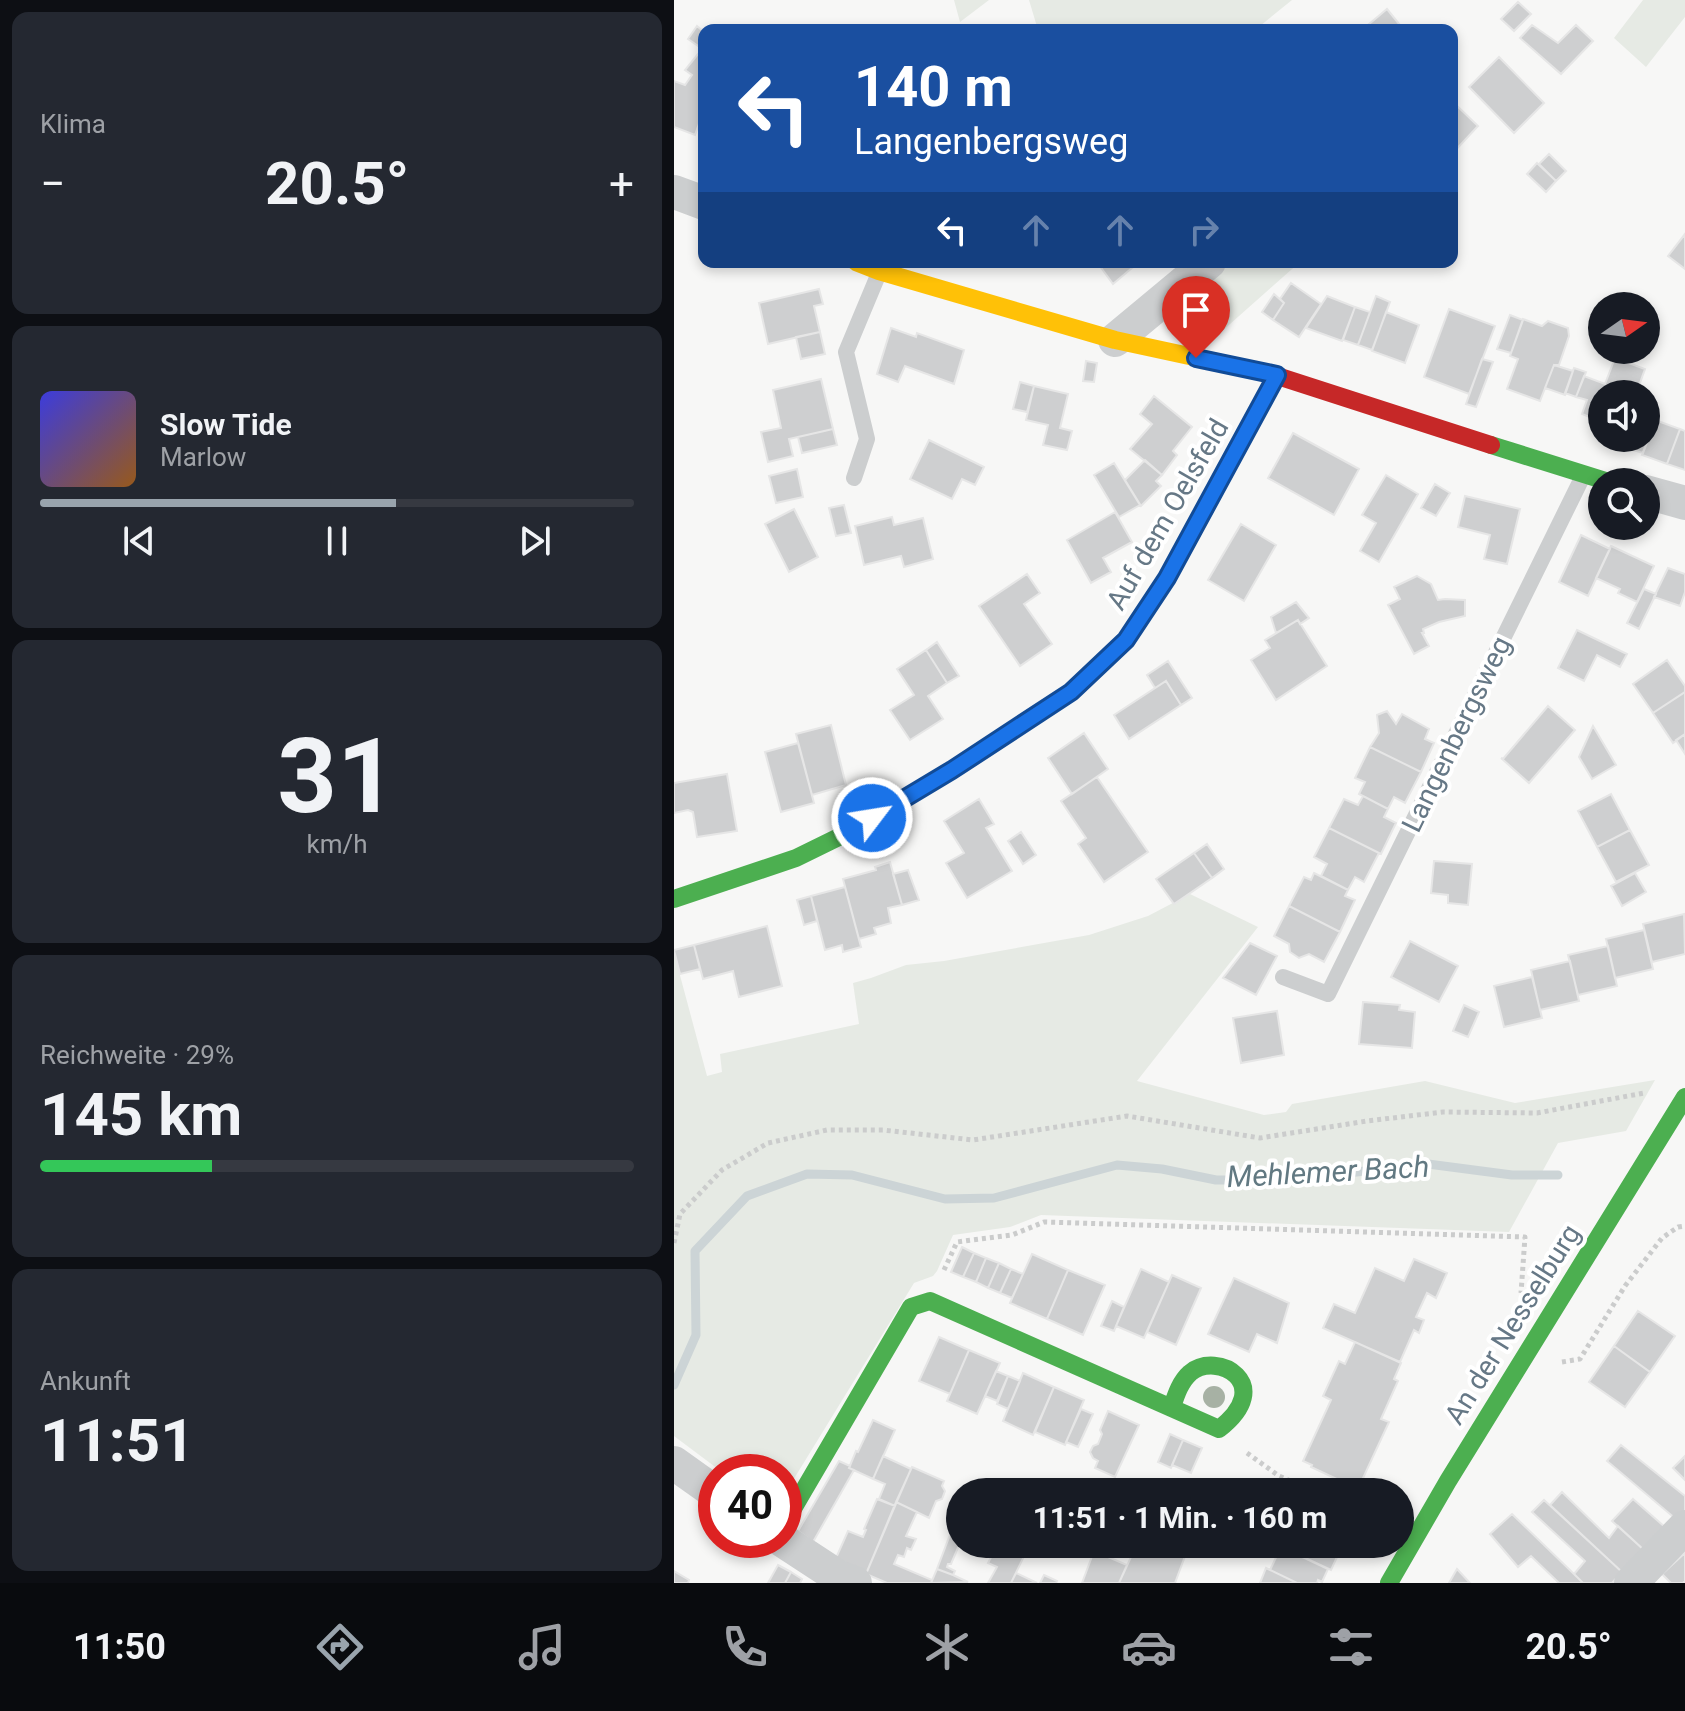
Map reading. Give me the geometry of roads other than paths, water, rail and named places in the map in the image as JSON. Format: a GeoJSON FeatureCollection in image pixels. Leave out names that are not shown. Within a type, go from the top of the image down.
{"type":"FeatureCollection","features":[{"type":"Feature","properties":{"kind":"street"},"geometry":{"type":"LineString","coordinates":[[674,192],[698,201]]}},
{"type":"Feature","properties":{"kind":"street"},"geometry":{"type":"LineString","coordinates":[[871,268],[1115,340],[1277,375],[1588,476]]}},
{"type":"Feature","properties":{"kind":"street"},"geometry":{"type":"LineString","coordinates":[[1115,340],[1202,268]]}},
{"type":"Feature","properties":{"kind":"street","name":"Auf dem Oelsfeld"},"geometry":{"type":"LineString","coordinates":[[674,899],[796,858],[847,833],[952,770],[1071,692],[1126,640],[1142,617],[1167,578],[1277,375]]}},
{"type":"Feature","properties":{"kind":"street"},"geometry":{"type":"LineString","coordinates":[[1660,496],[1685,503]]}},
{"type":"Feature","properties":{"kind":"street","name":"An der Nesselburg"},"geometry":{"type":"LineString","coordinates":[[1389,1583],[1448,1481],[1685,1097]]}},
{"type":"Feature","properties":{"kind":"street"},"geometry":{"type":"LineString","coordinates":[[802,1493],[911,1307],[930,1301],[1219,1429],[1235,1415],[1244,1396],[1241,1378],[1216,1366],[1202,1367],[1190,1373],[1179,1387],[1172,1407]]}},
{"type":"Feature","properties":{"kind":"street"},"geometry":{"type":"LineString","coordinates":[[674,1463],[698,1480]]}},
{"type":"Feature","properties":{"kind":"street"},"geometry":{"type":"LineString","coordinates":[[1631,1583],[1685,1527]]}},
{"type":"Feature","properties":{"kind":"street"},"geometry":{"type":"LineString","coordinates":[[802,1553],[837,1576],[855,1583]]}},
{"type":"Feature","properties":{"kind":"lane"},"geometry":{"type":"LineString","coordinates":[[854,478],[867,439],[846,352],[879,271]]}},
{"type":"Feature","properties":{"kind":"lane","name":"Langenbergsweg"},"geometry":{"type":"LineString","coordinates":[[1283,977],[1328,994],[1584,475]]}},
{"type":"Feature","properties":{"kind":"waterway","name":"Mehlemer Bach"},"geometry":{"type":"LineString","coordinates":[[674,1385],[696,1335],[695,1251],[747,1196],[807,1174],[852,1175],[945,1199],[994,1198],[1117,1165],[1162,1169],[1216,1180],[1285,1180],[1428,1164],[1512,1175],[1558,1175]]}}]}
